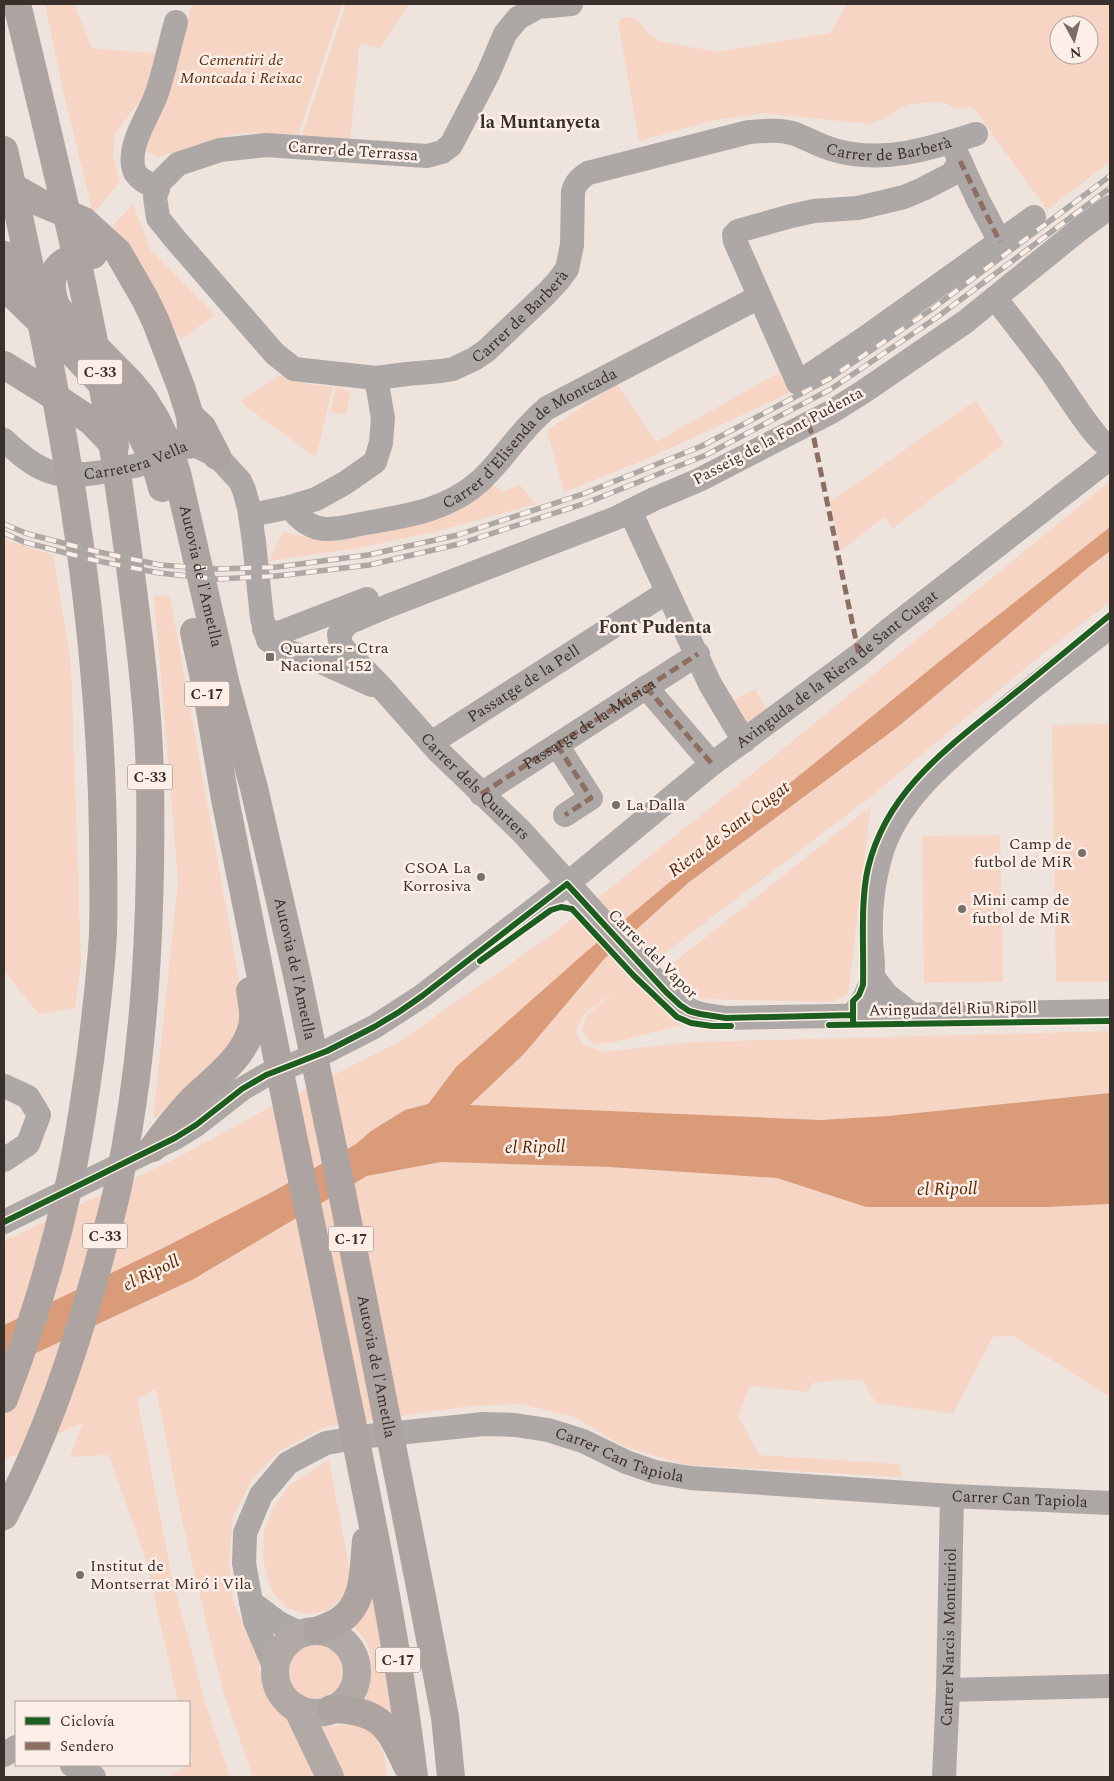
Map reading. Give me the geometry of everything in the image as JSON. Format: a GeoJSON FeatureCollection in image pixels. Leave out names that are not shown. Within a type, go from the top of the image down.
{"type":"FeatureCollection","features":[{"type":"Feature","properties":{"kind":"highway","name":"C-33"},"geometry":{"type":"LineString","coordinates":[[4,1516],[43,1432],[78,1338],[116,1195],[133,1099],[142,1021],[150,892],[150,774],[136,612],[121,502],[100,371],[75,249],[17,4]]}},
{"type":"Feature","properties":{"kind":"highway","name":"C-33"},"geometry":{"type":"LineString","coordinates":[[4,150],[54,381],[75,506],[90,616],[99,710],[102,775],[103,936],[96,1016],[70,1184],[51,1260],[28,1336],[4,1399]]}},
{"type":"Feature","properties":{"kind":"highway"},"geometry":{"type":"LineString","coordinates":[[4,182],[41,203],[78,217],[91,226],[118,252],[156,322],[181,387],[190,416],[191,427],[188,446]]}},
{"type":"Feature","properties":{"kind":"highway","name":"Autovia de l'Ametlla"},"geometry":{"type":"LineString","coordinates":[[4,255],[10,264],[57,308],[123,390],[143,398],[156,419],[173,459],[194,586],[207,692],[225,799],[369,1512],[404,1700],[413,1777]]}},
{"type":"Feature","properties":{"kind":"highway"},"geometry":{"type":"LineString","coordinates":[[57,308],[51,285],[53,274],[64,262],[90,255],[104,257],[111,260],[131,276]]}},
{"type":"Feature","properties":{"kind":"highway","name":"C-17"},"geometry":{"type":"LineString","coordinates":[[4,286],[123,390]]}},
{"type":"Feature","properties":{"kind":"highway"},"geometry":{"type":"LineString","coordinates":[[4,365],[91,421],[124,462]]}},
{"type":"Feature","properties":{"kind":"highway"},"geometry":{"type":"LineString","coordinates":[[190,416],[202,427],[217,456]]}},
{"type":"Feature","properties":{"kind":"highway","name":"Autovia de l'Ametlla"},"geometry":{"type":"LineString","coordinates":[[194,586],[226,685],[254,788],[297,975],[445,1717],[452,1777]]}},
{"type":"Feature","properties":{"kind":"highway"},"geometry":{"type":"LineString","coordinates":[[153,1148],[172,1121],[232,1061],[248,1037],[252,1026],[254,1014],[225,799]]}},
{"type":"Feature","properties":{"kind":"highway"},"geometry":{"type":"LineString","coordinates":[[309,1632],[340,1621],[354,1606],[361,1591],[369,1512]]}},
{"type":"Feature","properties":{"kind":"highway"},"geometry":{"type":"LineString","coordinates":[[331,1710],[362,1712],[378,1719],[385,1726],[413,1777]]}},
{"type":"Feature","properties":{"kind":"main road"},"geometry":{"type":"LineString","coordinates":[[297,1708],[318,1712],[331,1710],[349,1696],[357,1676],[356,1664],[353,1654],[338,1637],[328,1633],[309,1632],[287,1643],[277,1658],[276,1671],[277,1683],[283,1695],[297,1708],[330,1777]]}},
{"type":"Feature","properties":{"kind":"street","name":"Carrer de Terrassa"},"geometry":{"type":"LineString","coordinates":[[158,189],[160,182],[178,164],[220,150],[266,144],[427,156],[442,152],[452,145],[488,74],[505,34],[518,18],[538,7],[571,4]]}},
{"type":"Feature","properties":{"kind":"street"},"geometry":{"type":"LineString","coordinates":[[158,189],[138,177],[134,172],[132,160],[134,148],[159,89],[176,22]]}},
{"type":"Feature","properties":{"kind":"street","name":"Carrer de Barberà"},"geometry":{"type":"LineString","coordinates":[[158,189],[155,197],[158,218],[275,354],[294,369],[376,378],[453,369],[486,352],[547,293],[567,269],[572,245],[572,192],[580,178],[588,173],[749,132],[765,131],[793,134],[834,150],[871,156],[952,152],[976,134]]}},
{"type":"Feature","properties":{"kind":"street"},"geometry":{"type":"LineString","coordinates":[[952,152],[952,174],[904,197],[858,208],[791,216],[738,231],[734,235],[798,383],[865,338],[1034,217]]}},
{"type":"Feature","properties":{"kind":"street"},"geometry":{"type":"LineString","coordinates":[[952,152],[1000,242]]}},
{"type":"Feature","properties":{"kind":"street","name":"Passeig de la Font Pudenta"},"geometry":{"type":"LineString","coordinates":[[338,634],[348,623],[438,585],[616,518],[699,480],[831,412],[949,333],[1080,229],[1108,213]]}},
{"type":"Feature","properties":{"kind":"street","name":"Carrer d'Elisenda de Montcada"},"geometry":{"type":"LineString","coordinates":[[290,507],[305,522],[324,529],[408,516],[434,509],[449,502],[479,482],[526,428],[547,408],[759,296]]}},
{"type":"Feature","properties":{"kind":"street"},"geometry":{"type":"LineString","coordinates":[[995,298],[1096,434],[1110,447]]}},
{"type":"Feature","properties":{"kind":"street"},"geometry":{"type":"LineString","coordinates":[[250,515],[290,507],[316,499],[345,483],[375,462],[381,443],[383,418],[376,378]]}},
{"type":"Feature","properties":{"kind":"street","name":"Carretera Vella"},"geometry":{"type":"LineString","coordinates":[[4,440],[36,465],[55,474],[82,474],[188,446],[196,446],[217,456],[240,482],[247,499],[261,597]]}},
{"type":"Feature","properties":{"kind":"street","name":"Avinguda de la Riera de Sant Cugat"},"geometry":{"type":"LineString","coordinates":[[4,1222],[175,1138],[196,1125],[242,1089],[266,1075],[327,1051],[399,1012],[567,884],[712,764],[859,655],[906,616],[1110,458]]}},
{"type":"Feature","properties":{"kind":"street"},"geometry":{"type":"LineString","coordinates":[[630,511],[698,654],[710,684],[744,741]]}},
{"type":"Feature","properties":{"kind":"street","name":"Passeig de la Font Pudenta"},"geometry":{"type":"LineString","coordinates":[[264,629],[269,632],[279,633],[419,580],[453,571],[492,566]]}},
{"type":"Feature","properties":{"kind":"street","name":"Passatge de la Pell"},"geometry":{"type":"LineString","coordinates":[[431,743],[667,592]]}},
{"type":"Feature","properties":{"kind":"street"},"geometry":{"type":"LineString","coordinates":[[261,597],[264,629]]}},
{"type":"Feature","properties":{"kind":"street","name":"Carrer dels Quarters"},"geometry":{"type":"LineString","coordinates":[[261,597],[291,628],[353,676]]}},
{"type":"Feature","properties":{"kind":"street"},"geometry":{"type":"LineString","coordinates":[[853,1015],[866,996],[872,977],[871,935],[874,882],[883,847],[894,821],[910,799],[967,742],[1031,687],[1110,627]]}},
{"type":"Feature","properties":{"kind":"street","name":"Carrer dels Quarters"},"geometry":{"type":"LineString","coordinates":[[264,629],[268,640],[280,649],[319,661],[383,689]]}},
{"type":"Feature","properties":{"kind":"street","name":"Carrer dels Quarters"},"geometry":{"type":"LineString","coordinates":[[338,634],[341,646],[383,689],[431,743],[481,794],[522,832],[567,884]]}},
{"type":"Feature","properties":{"kind":"street","name":"Passatge de la Música"},"geometry":{"type":"LineString","coordinates":[[481,794],[698,654]]}},
{"type":"Feature","properties":{"kind":"street"},"geometry":{"type":"LineString","coordinates":[[646,687],[712,764]]}},
{"type":"Feature","properties":{"kind":"street"},"geometry":{"type":"LineString","coordinates":[[557,745],[591,798],[565,815]]}},
{"type":"Feature","properties":{"kind":"street","name":"Carrer del Vapor"},"geometry":{"type":"LineString","coordinates":[[567,884],[680,1005],[689,1011],[700,1014],[726,1018],[1110,1011]]}},
{"type":"Feature","properties":{"kind":"street"},"geometry":{"type":"LineString","coordinates":[[872,977],[887,995],[912,1014]]}},
{"type":"Feature","properties":{"kind":"street"},"geometry":{"type":"LineString","coordinates":[[4,1086],[28,1097],[39,1115],[28,1144],[4,1160]]}},
{"type":"Feature","properties":{"kind":"street","name":"Carrer Can Tapiola"},"geometry":{"type":"LineString","coordinates":[[276,1671],[255,1621],[244,1563],[245,1534],[261,1495],[288,1463],[326,1443],[360,1437],[484,1424],[515,1425],[548,1430],[583,1441],[626,1462],[664,1474],[690,1478],[952,1496],[1110,1503]]}},
{"type":"Feature","properties":{"kind":"street","name":"Carrer Narcis Montiuriol"},"geometry":{"type":"LineString","coordinates":[[944,1777],[948,1690],[952,1496]]}},
{"type":"Feature","properties":{"kind":"street"},"geometry":{"type":"LineString","coordinates":[[251,1602],[279,1623],[309,1632]]}},
{"type":"Feature","properties":{"kind":"street"},"geometry":{"type":"LineString","coordinates":[[948,1690],[1110,1686]]}},
{"type":"Feature","properties":{"kind":"street"},"geometry":{"type":"LineString","coordinates":[[4,1755],[15,1748]]}},
{"type":"Feature","properties":{"kind":"street"},"geometry":{"type":"LineString","coordinates":[[74,1766],[94,1777]]}},
{"type":"Feature","properties":{"kind":"green space"},"geometry":{"type":"Polygon","coordinates":[[[45,4],[74,4],[92,48],[162,54],[151,86],[115,134],[113,156],[120,182],[93,214],[62,86],[45,4]]]}},
{"type":"Feature","properties":{"kind":"green space","name":"Cementiri de Montcada i Reixac"},"geometry":{"type":"Polygon","coordinates":[[[192,4],[342,4],[298,135],[267,133],[234,134],[158,157],[145,151],[167,95],[192,4]]]}},
{"type":"Feature","properties":{"kind":"green space"},"geometry":{"type":"Polygon","coordinates":[[[346,4],[409,4],[380,48],[362,44],[358,50],[350,139],[301,138],[346,4]]]}},
{"type":"Feature","properties":{"kind":"green space"},"geometry":{"type":"Polygon","coordinates":[[[847,4],[1110,4],[1110,162],[1047,210],[973,107],[958,108],[939,102],[911,104],[883,119],[868,124],[764,113],[711,121],[639,141],[618,22],[623,18],[631,17],[638,20],[648,33],[658,41],[718,52],[830,33],[847,4]]]}},
{"type":"Feature","properties":{"kind":"green space"},"geometry":{"type":"Polygon","coordinates":[[[133,204],[150,249],[215,315],[180,340],[112,226],[133,204]]]}},
{"type":"Feature","properties":{"kind":"green space"},"geometry":{"type":"Polygon","coordinates":[[[778,373],[791,391],[783,396],[651,457],[564,492],[547,430],[617,384],[656,442],[778,373]]]}},
{"type":"Feature","properties":{"kind":"green space"},"geometry":{"type":"Polygon","coordinates":[[[280,375],[299,382],[333,387],[316,457],[241,401],[280,375]]]}},
{"type":"Feature","properties":{"kind":"green space"},"geometry":{"type":"Polygon","coordinates":[[[336,387],[351,392],[345,415],[330,412],[336,387]]]}},
{"type":"Feature","properties":{"kind":"green space"},"geometry":{"type":"Polygon","coordinates":[[[976,400],[1004,444],[893,528],[884,517],[841,550],[830,502],[976,400]]]}},
{"type":"Feature","properties":{"kind":"green space"},"geometry":{"type":"Polygon","coordinates":[[[1110,481],[1110,527],[940,661],[736,827],[456,1067],[427,1104],[405,1110],[371,1131],[356,1144],[274,1191],[167,1246],[4,1325],[4,1241],[175,1159],[267,1109],[399,1042],[553,934],[794,740],[1110,481]]]}},
{"type":"Feature","properties":{"kind":"green space"},"geometry":{"type":"Polygon","coordinates":[[[492,484],[502,492],[520,485],[536,504],[434,532],[357,548],[269,561],[283,532],[321,540],[492,484]]]}},
{"type":"Feature","properties":{"kind":"green space"},"geometry":{"type":"Polygon","coordinates":[[[4,539],[53,555],[71,664],[81,961],[75,1008],[39,1014],[4,971],[4,539]]]}},
{"type":"Feature","properties":{"kind":"green space"},"geometry":{"type":"Polygon","coordinates":[[[1110,551],[1110,602],[1039,657],[874,794],[635,976],[691,1023],[615,1042],[592,1044],[582,1031],[586,1016],[617,989],[584,1014],[577,1028],[577,1035],[583,1045],[604,1052],[692,1042],[1110,1031],[1110,1093],[888,1116],[820,1120],[469,1106],[524,1054],[605,958],[688,883],[899,726],[1110,551]]]}},
{"type":"Feature","properties":{"kind":"green space"},"geometry":{"type":"Polygon","coordinates":[[[154,595],[170,597],[247,1023],[220,1058],[153,1120],[178,881],[154,595]]]}},
{"type":"Feature","properties":{"kind":"green space"},"geometry":{"type":"Polygon","coordinates":[[[755,690],[767,710],[747,725],[732,700],[755,690]]]}},
{"type":"Feature","properties":{"kind":"green space","name":"Camp de futbol de MiR"},"geometry":{"type":"Polygon","coordinates":[[[1110,724],[1110,982],[1056,982],[1052,725],[1110,724]]]}},
{"type":"Feature","properties":{"kind":"green space"},"geometry":{"type":"Polygon","coordinates":[[[871,806],[848,994],[832,1002],[701,999],[672,964],[871,806]]]}},
{"type":"Feature","properties":{"kind":"green space","name":"Mini camp de futbol de MiR"},"geometry":{"type":"Polygon","coordinates":[[[1000,835],[1003,982],[924,983],[922,836],[1000,835]]]}},
{"type":"Feature","properties":{"kind":"green space"},"geometry":{"type":"Polygon","coordinates":[[[441,1162],[609,1167],[777,1178],[866,1207],[1048,1207],[1110,1204],[1110,1397],[1014,1336],[993,1337],[953,1414],[876,1403],[863,1381],[842,1379],[813,1383],[808,1392],[750,1386],[738,1416],[759,1455],[899,1464],[902,1477],[686,1465],[623,1446],[574,1417],[520,1404],[470,1406],[326,1427],[281,1450],[253,1478],[233,1517],[229,1561],[233,1602],[257,1652],[263,1688],[273,1706],[290,1722],[320,1777],[253,1777],[224,1694],[209,1634],[182,1520],[156,1389],[137,1399],[172,1577],[205,1702],[230,1777],[169,1777],[186,1766],[190,1766],[190,1763],[193,1761],[190,1748],[190,1701],[178,1701],[146,1560],[109,1455],[70,1457],[83,1422],[4,1460],[4,1368],[192,1280],[367,1176],[441,1162]]]}},
{"type":"Feature","properties":{"kind":"green space"},"geometry":{"type":"Polygon","coordinates":[[[329,1460],[350,1573],[345,1596],[327,1611],[308,1614],[289,1609],[274,1595],[267,1577],[263,1557],[264,1531],[273,1508],[290,1485],[329,1460]]]}},
{"type":"Feature","properties":{"kind":"green space"},"geometry":{"type":"Polygon","coordinates":[[[372,1594],[392,1719],[365,1700],[371,1677],[370,1654],[365,1640],[351,1625],[372,1594]]]}},
{"type":"Feature","properties":{"kind":"green space"},"geometry":{"type":"Polygon","coordinates":[[[316,1639],[328,1641],[339,1648],[346,1659],[348,1671],[346,1683],[339,1694],[328,1701],[316,1703],[304,1701],[293,1694],[286,1683],[284,1671],[286,1659],[293,1648],[304,1641],[316,1639]]]}},
{"type":"Feature","properties":{"kind":"green space"},"geometry":{"type":"Polygon","coordinates":[[[358,1723],[373,1731],[384,1755],[387,1777],[343,1777],[319,1728],[358,1723]]]}},
{"type":"Feature","properties":{"kind":"water","name":"el Ripoll"},"geometry":{"type":"Polygon","coordinates":[[[1110,527],[1110,551],[899,726],[688,883],[605,958],[524,1054],[470,1105],[820,1120],[888,1116],[1110,1093],[1110,1204],[1048,1207],[866,1207],[777,1178],[609,1167],[441,1162],[367,1176],[192,1280],[4,1368],[4,1325],[167,1246],[274,1191],[356,1144],[371,1131],[405,1110],[428,1104],[456,1067],[587,951],[940,661],[1110,527]]]}},
{"type":"Feature","properties":{"kind":"railway"},"geometry":{"type":"LineString","coordinates":[[4,524],[28,534],[160,565],[217,569],[277,567],[368,555],[458,535],[583,494],[702,446],[829,379],[932,309],[1110,176]]}},
{"type":"Feature","properties":{"kind":"railway"},"geometry":{"type":"LineString","coordinates":[[4,533],[24,542],[93,560],[159,573],[217,579],[277,576],[369,565],[459,544],[586,503],[706,455],[831,389],[936,318],[1110,188]]}},
{"type":"Feature","properties":{"kind":"marked path"},"geometry":{"type":"LineString","coordinates":[[960,161],[1000,242]]}},
{"type":"Feature","properties":{"kind":"marked path"},"geometry":{"type":"LineString","coordinates":[[808,424],[814,439],[859,655]]}},
{"type":"Feature","properties":{"kind":"marked path"},"geometry":{"type":"LineString","coordinates":[[481,794],[698,654]]}},
{"type":"Feature","properties":{"kind":"marked path"},"geometry":{"type":"LineString","coordinates":[[646,687],[712,764]]}},
{"type":"Feature","properties":{"kind":"marked path"},"geometry":{"type":"LineString","coordinates":[[557,745],[591,798],[565,815]]}},
{"type":"Feature","properties":{"kind":"cycle path"},"geometry":{"type":"LineString","coordinates":[[853,1023],[853,1001],[859,995],[863,985],[863,910],[868,868],[877,841],[889,816],[921,774],[941,755],[1110,615]]}},
{"type":"Feature","properties":{"kind":"cycle path"},"geometry":{"type":"LineString","coordinates":[[4,1222],[175,1138],[196,1125],[242,1089],[266,1075],[327,1051],[399,1012],[567,884],[666,992],[689,1011],[726,1018],[853,1015]]}},
{"type":"Feature","properties":{"kind":"cycle path"},"geometry":{"type":"LineString","coordinates":[[480,961],[551,910],[561,907],[572,909],[634,976],[677,1017],[691,1023],[731,1026]]}},
{"type":"Feature","properties":{"kind":"cycle path","name":"Avinguda del Riu Ripoll"},"geometry":{"type":"LineString","coordinates":[[829,1025],[1110,1021]]}},
{"type":"Feature","properties":{"kind":"place","name":"Quarters - Ctra Nacional 152"},"geometry":{"type":"Point","coordinates":[270,657]}},
{"type":"Feature","properties":{"kind":"place","name":"La Dalla"},"geometry":{"type":"Point","coordinates":[616,805]}},
{"type":"Feature","properties":{"kind":"place","name":"Camp de futbol de MiR"},"geometry":{"type":"Point","coordinates":[1082,853]}},
{"type":"Feature","properties":{"kind":"place","name":"CSOA La Korrosiva"},"geometry":{"type":"Point","coordinates":[481,877]}},
{"type":"Feature","properties":{"kind":"place","name":"Mini camp de futbol de MiR"},"geometry":{"type":"Point","coordinates":[962,909]}},
{"type":"Feature","properties":{"kind":"place","name":"Institut de Montserrat Miró i Vila"},"geometry":{"type":"Point","coordinates":[80,1575]}},
{"type":"Feature","properties":{"kind":"district","name":"la Muntanyeta"},"geometry":{"type":"Point","coordinates":[540,122]}},
{"type":"Feature","properties":{"kind":"district","name":"Font Pudenta"},"geometry":{"type":"Point","coordinates":[655,627]}},
{"type":"Feature","properties":{"kind":"water label","name":"Riera de Sant Cugat"},"geometry":{"type":"Point","coordinates":[729,829]}}]}
